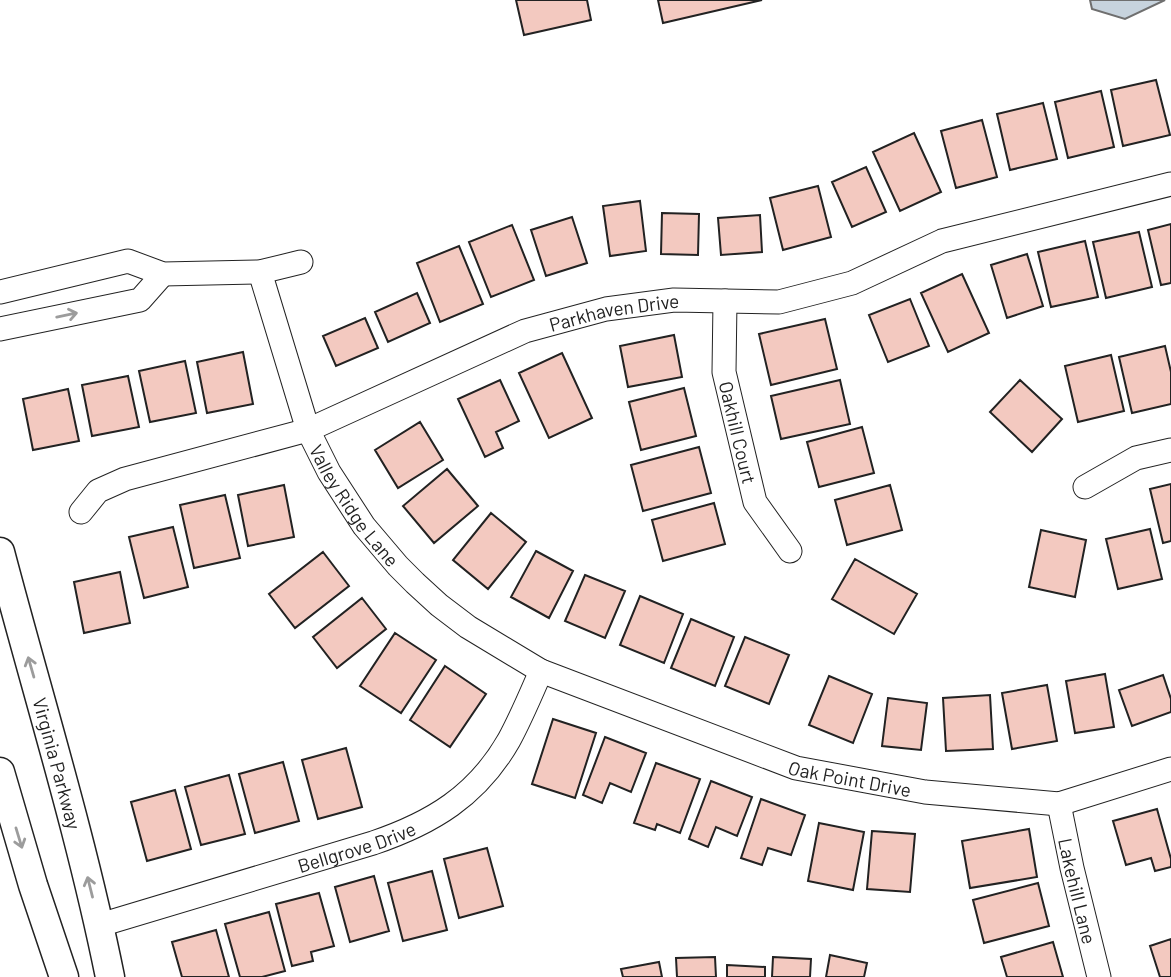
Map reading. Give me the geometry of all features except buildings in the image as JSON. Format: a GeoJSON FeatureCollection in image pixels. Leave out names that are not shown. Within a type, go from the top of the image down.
{"type":"FeatureCollection","features":[{"type":"Feature","properties":{"kind":"main road","name":"Virginia Parkway"},"geometry":{"type":"LineString","coordinates":[[0,552],[66,790],[100,925],[110,977]]}},
{"type":"Feature","properties":{"kind":"main road"},"geometry":{"type":"LineString","coordinates":[[0,772],[33,885],[64,977]]}},
{"type":"Feature","properties":{"kind":"street","name":"Parkhaven Drive"},"geometry":{"type":"LineString","coordinates":[[81,512],[98,491],[125,479],[308,430],[524,331],[606,309],[674,300],[779,302],[852,283],[942,241],[1171,184]]}},
{"type":"Feature","properties":{"kind":"street"},"geometry":{"type":"LineString","coordinates":[[0,292],[128,261],[163,274],[260,272],[301,262]]}},
{"type":"Feature","properties":{"kind":"street","name":"Valley Ridge Lane"},"geometry":{"type":"LineString","coordinates":[[260,272],[308,430],[329,472],[364,526],[415,583],[468,627],[541,671]]}},
{"type":"Feature","properties":{"kind":"street"},"geometry":{"type":"LineString","coordinates":[[0,329],[140,300],[163,274]]}},
{"type":"Feature","properties":{"kind":"street","name":"Oakhill Court"},"geometry":{"type":"LineString","coordinates":[[725,301],[724,372],[755,502],[790,551]]}},
{"type":"Feature","properties":{"kind":"street"},"geometry":{"type":"LineString","coordinates":[[1085,487],[1136,458],[1171,450]]}},
{"type":"Feature","properties":{"kind":"street","name":"Oak Point Drive"},"geometry":{"type":"LineString","coordinates":[[541,671],[796,768],[925,792],[1059,804],[1171,769]]}},
{"type":"Feature","properties":{"kind":"street","name":"Bellgrove Drive"},"geometry":{"type":"LineString","coordinates":[[100,925],[373,843],[405,832],[437,816],[469,792],[495,760],[516,726],[541,671]]}},
{"type":"Feature","properties":{"kind":"street","name":"Lakehill Lane"},"geometry":{"type":"LineString","coordinates":[[1059,804],[1099,977]]}},
{"type":"Feature","properties":{"kind":"shaded area"},"geometry":{"type":"Polygon","coordinates":[[[1090,0],[1165,0],[1125,19],[1092,9],[1090,0]]]}}]}
